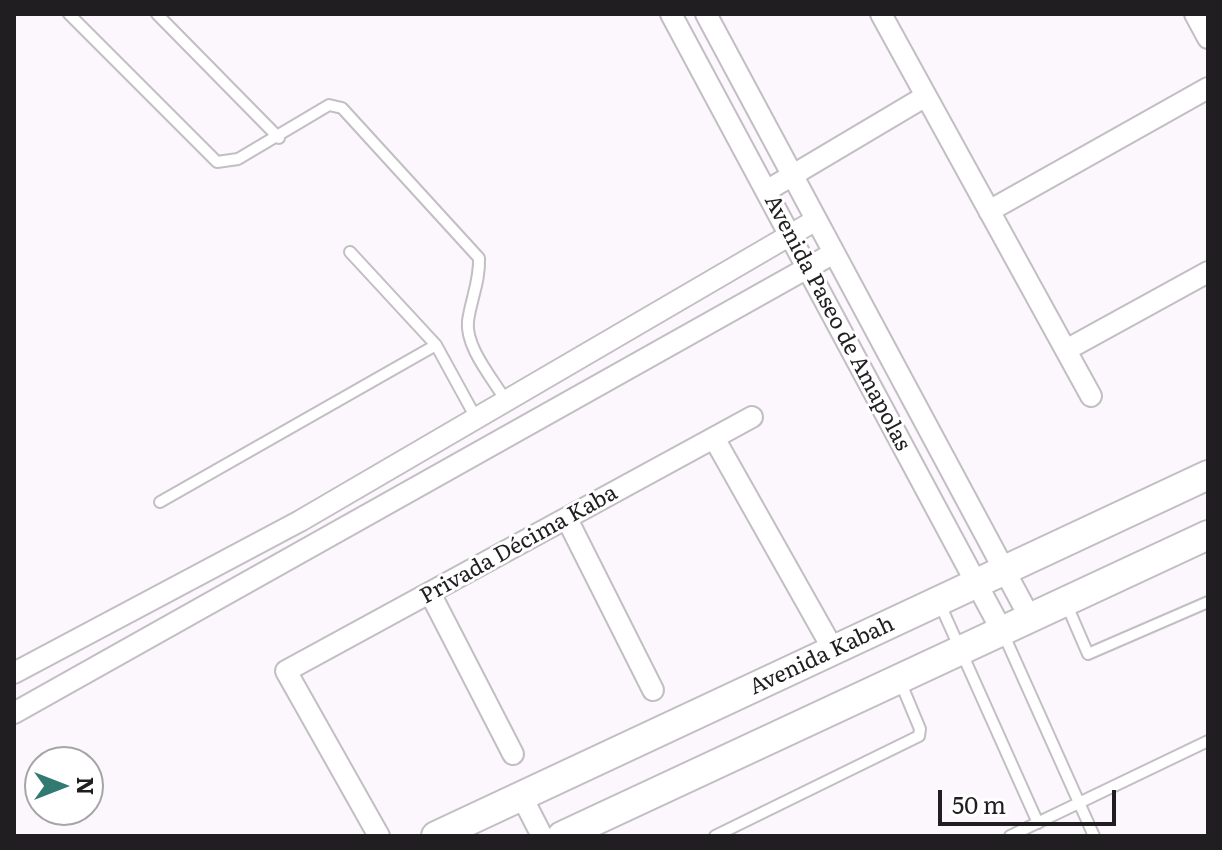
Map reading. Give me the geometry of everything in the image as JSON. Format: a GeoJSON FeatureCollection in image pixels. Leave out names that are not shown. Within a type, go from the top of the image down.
{"type":"FeatureCollection","features":[{"type":"Feature","properties":{"kind":"main road","name":"Avenida Kabah"},"geometry":{"type":"LineString","coordinates":[[436,836],[1208,475]]}},
{"type":"Feature","properties":{"kind":"main road"},"geometry":{"type":"LineString","coordinates":[[562,836],[1208,535]]}},
{"type":"Feature","properties":{"kind":"street","name":"Avenida Paseo de Amapolas"},"geometry":{"type":"LineString","coordinates":[[671,14],[1002,631]]}},
{"type":"Feature","properties":{"kind":"street","name":"Avenida Paseo de Amapolas"},"geometry":{"type":"LineString","coordinates":[[706,14],[1030,618]]}},
{"type":"Feature","properties":{"kind":"street"},"geometry":{"type":"LineString","coordinates":[[881,14],[1091,396]]}},
{"type":"Feature","properties":{"kind":"street"},"geometry":{"type":"LineString","coordinates":[[1195,14],[1208,38]]}},
{"type":"Feature","properties":{"kind":"street"},"geometry":{"type":"LineString","coordinates":[[989,211],[1208,88]]}},
{"type":"Feature","properties":{"kind":"street"},"geometry":{"type":"LineString","coordinates":[[766,191],[926,96]]}},
{"type":"Feature","properties":{"kind":"street"},"geometry":{"type":"LineString","coordinates":[[14,673],[300,521],[816,220]]}},
{"type":"Feature","properties":{"kind":"street"},"geometry":{"type":"LineString","coordinates":[[15,711],[834,253]]}},
{"type":"Feature","properties":{"kind":"street"},"geometry":{"type":"LineString","coordinates":[[1066,350],[1208,272]]}},
{"type":"Feature","properties":{"kind":"street","name":"Privada Décima Kaba"},"geometry":{"type":"LineString","coordinates":[[379,836],[286,671],[752,417]]}},
{"type":"Feature","properties":{"kind":"street"},"geometry":{"type":"LineString","coordinates":[[714,438],[834,651]]}},
{"type":"Feature","properties":{"kind":"street"},"geometry":{"type":"LineString","coordinates":[[567,519],[653,690]]}},
{"type":"Feature","properties":{"kind":"street"},"geometry":{"type":"LineString","coordinates":[[300,521],[312,546]]}},
{"type":"Feature","properties":{"kind":"street"},"geometry":{"type":"LineString","coordinates":[[430,593],[513,754]]}},
{"type":"Feature","properties":{"kind":"street"},"geometry":{"type":"LineString","coordinates":[[521,795],[542,836]]}},
{"type":"Feature","properties":{"kind":"lane"},"geometry":{"type":"LineString","coordinates":[[69,14],[217,162],[238,159],[336,105],[479,258],[480,276],[468,322],[469,338],[506,401]]}},
{"type":"Feature","properties":{"kind":"lane"},"geometry":{"type":"LineString","coordinates":[[157,14],[279,138]]}},
{"type":"Feature","properties":{"kind":"lane"},"geometry":{"type":"LineString","coordinates":[[350,252],[436,345],[476,418]]}},
{"type":"Feature","properties":{"kind":"lane"},"geometry":{"type":"LineString","coordinates":[[160,502],[436,345]]}},
{"type":"Feature","properties":{"kind":"lane"},"geometry":{"type":"LineString","coordinates":[[939,602],[1038,823]]}},
{"type":"Feature","properties":{"kind":"lane"},"geometry":{"type":"LineString","coordinates":[[1066,602],[1088,654],[1208,602]]}},
{"type":"Feature","properties":{"kind":"lane"},"geometry":{"type":"LineString","coordinates":[[1002,631],[1094,836]]}},
{"type":"Feature","properties":{"kind":"lane"},"geometry":{"type":"LineString","coordinates":[[715,836],[919,736],[920,729],[899,679]]}},
{"type":"Feature","properties":{"kind":"lane"},"geometry":{"type":"LineString","coordinates":[[1010,836],[1208,741]]}}]}
